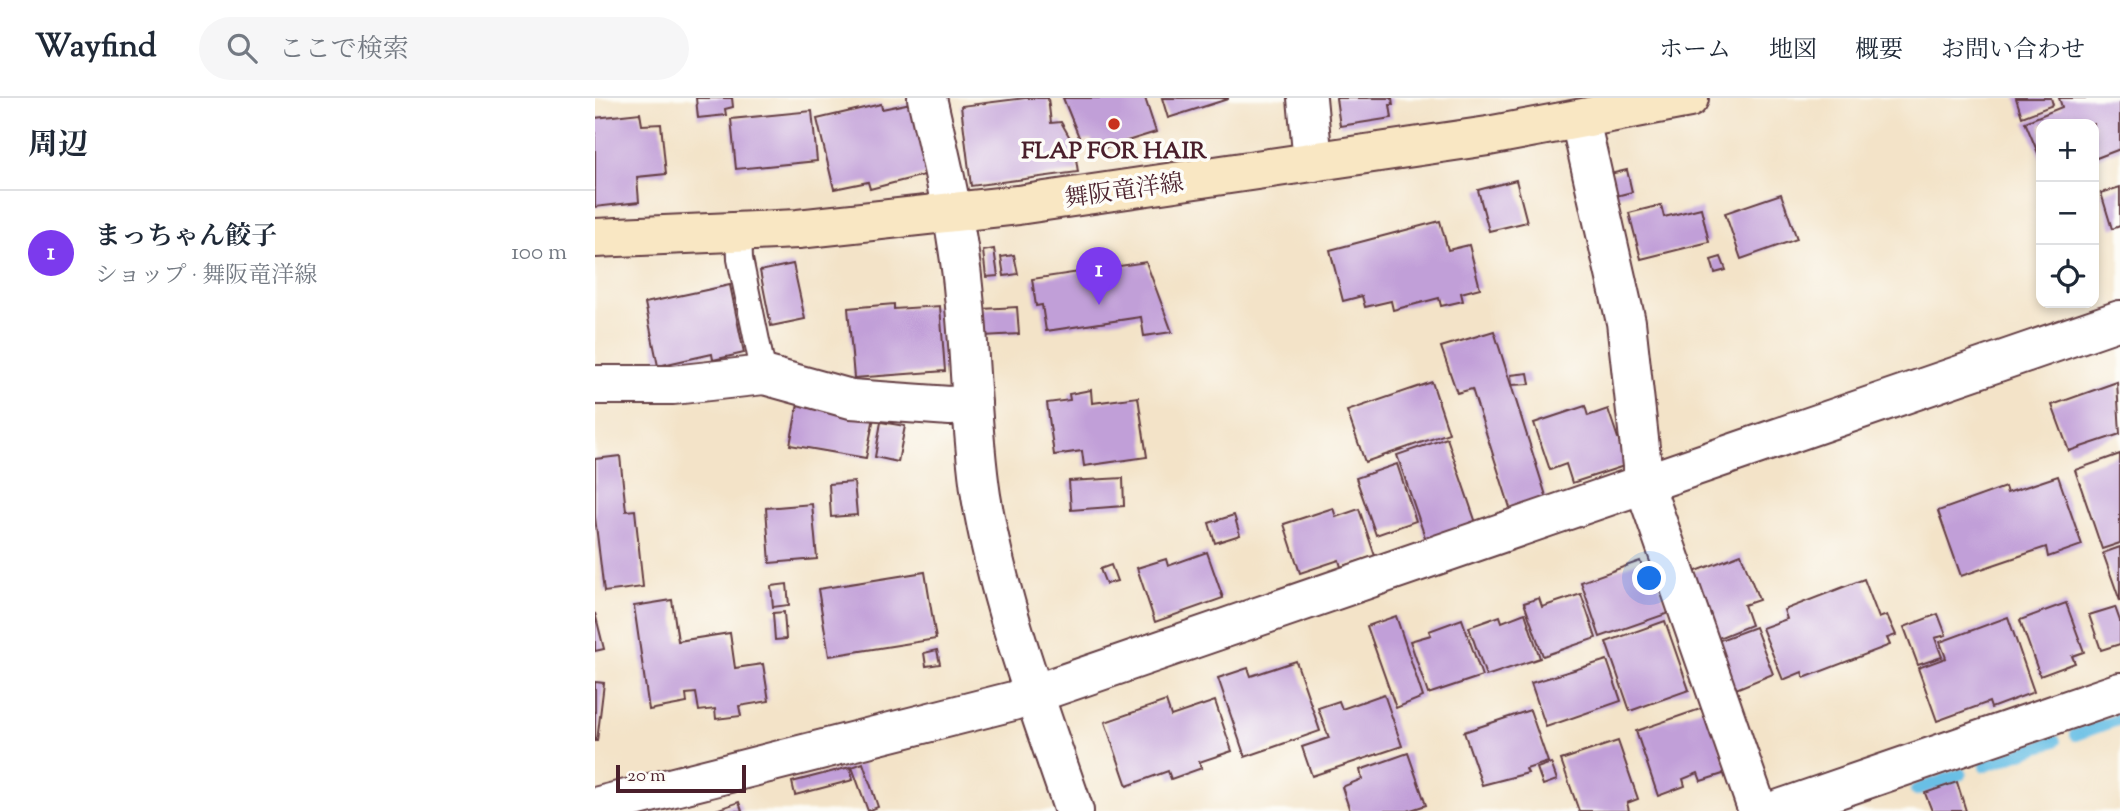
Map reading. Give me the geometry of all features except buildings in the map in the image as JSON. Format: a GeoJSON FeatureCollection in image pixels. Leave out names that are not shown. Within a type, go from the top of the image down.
{"type":"FeatureCollection","features":[{"type":"Feature","properties":{"kind":"main road","name":"舞阪竜洋線"},"geometry":{"type":"LineString","coordinates":[[595,238],[739,233],[954,214],[1580,120],[1689,98]]}},
{"type":"Feature","properties":{"kind":"street"},"geometry":{"type":"LineString","coordinates":[[927,98],[954,214],[964,294],[978,470],[990,540],[1034,694],[1074,811]]}},
{"type":"Feature","properties":{"kind":"street"},"geometry":{"type":"LineString","coordinates":[[1307,98],[1313,162]]}},
{"type":"Feature","properties":{"kind":"street"},"geometry":{"type":"LineString","coordinates":[[1580,120],[1626,322],[1644,484],[1758,811]]}},
{"type":"Feature","properties":{"kind":"street"},"geometry":{"type":"LineString","coordinates":[[595,807],[1034,694],[2120,320]]}},
{"type":"Feature","properties":{"kind":"street"},"geometry":{"type":"LineString","coordinates":[[595,385],[673,385],[764,375],[851,399],[950,407],[972,404]]}},
{"type":"Feature","properties":{"kind":"street"},"geometry":{"type":"LineString","coordinates":[[1774,811],[2120,692]]}},
{"type":"Feature","properties":{"kind":"lane"},"geometry":{"type":"LineString","coordinates":[[739,233],[740,259],[764,375]]}},
{"type":"Feature","properties":{"kind":"waterway"},"geometry":{"type":"LineString","coordinates":[[2075,735],[2120,719]]}},
{"type":"Feature","properties":{"kind":"waterway"},"geometry":{"type":"LineString","coordinates":[[1985,766],[2055,741]]}},
{"type":"Feature","properties":{"kind":"waterway"},"geometry":{"type":"LineString","coordinates":[[1916,790],[1961,774]]}},
{"type":"Feature","properties":{"kind":"place","name":"FLAP FOR HAIR"},"geometry":{"type":"Point","coordinates":[1114,124]}},
{"type":"Feature","properties":{"kind":"place","name":"まっちゃん餃子"},"geometry":{"type":"Point","coordinates":[1099,305]}}]}
